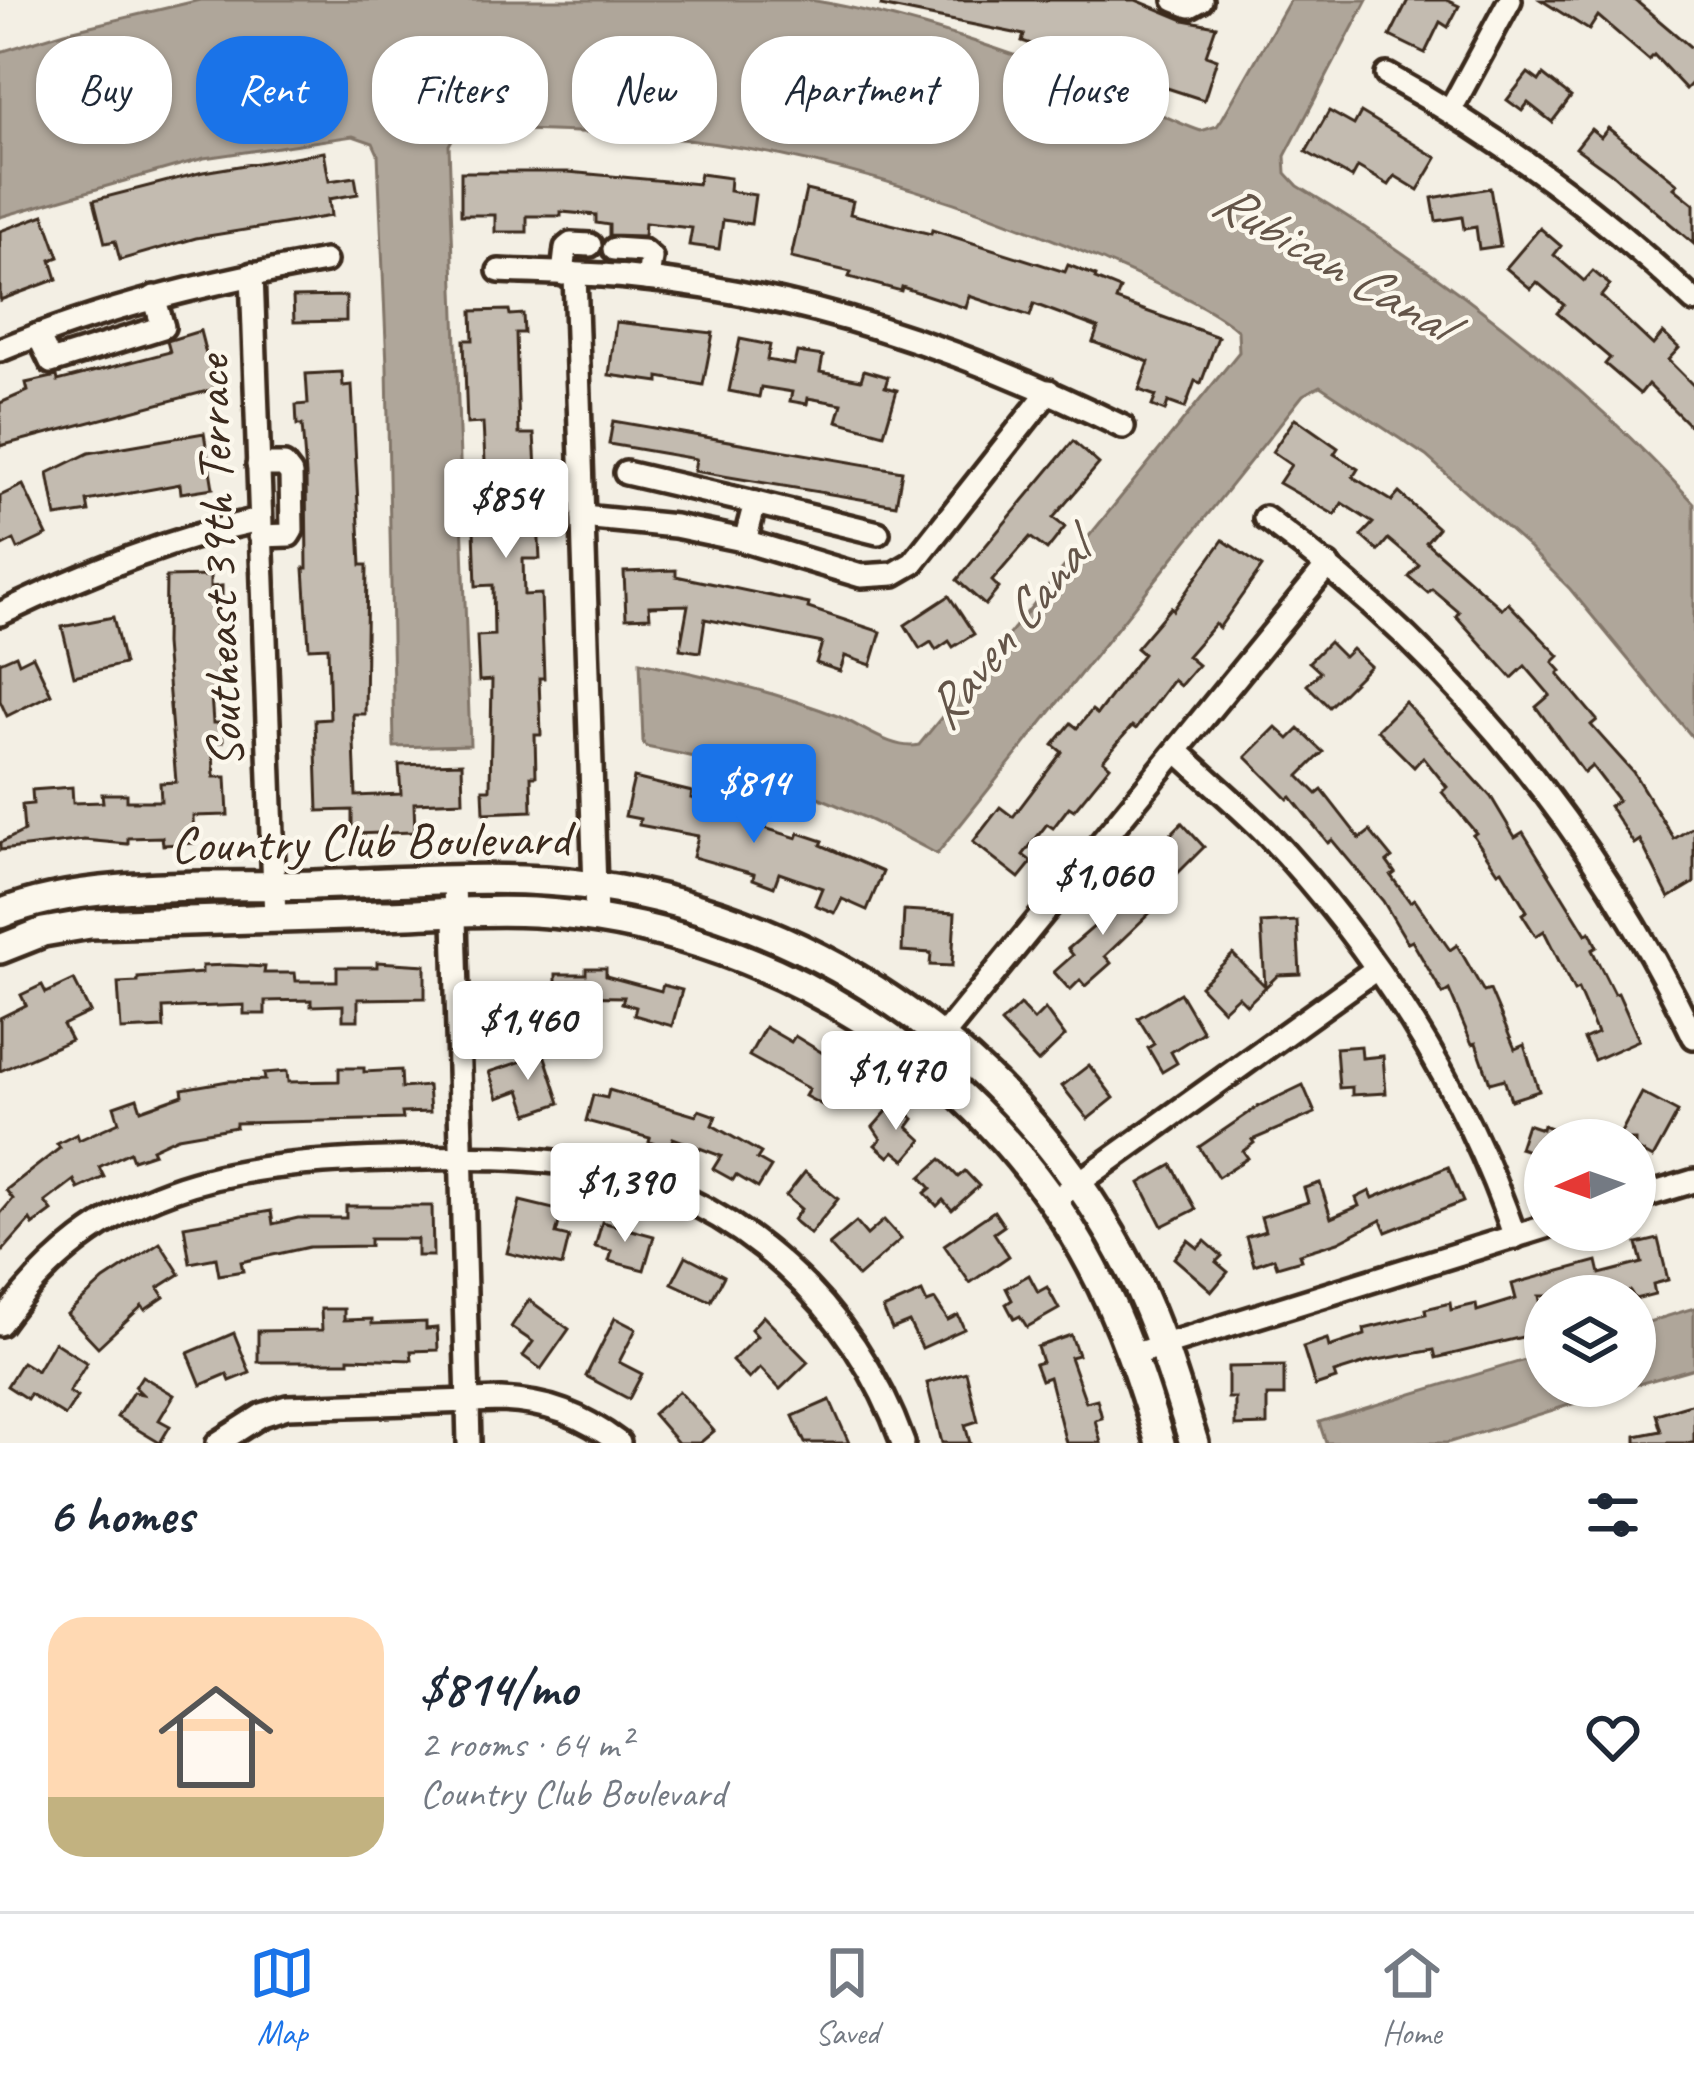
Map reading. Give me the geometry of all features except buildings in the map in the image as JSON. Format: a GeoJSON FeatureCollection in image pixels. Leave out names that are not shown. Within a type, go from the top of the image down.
{"type":"FeatureCollection","features":[{"type":"Feature","properties":{"kind":"main road","name":"Country Club Boulevard"},"geometry":{"type":"LineString","coordinates":[[0,914],[42,900],[84,894],[544,880],[690,906],[770,934],[861,980],[943,1037],[1026,1116],[1078,1184],[1132,1273],[1163,1346],[1194,1443]]}},
{"type":"Feature","properties":{"kind":"main road","name":"Country Club Boulevard"},"geometry":{"type":"LineString","coordinates":[[0,949],[43,932],[90,925],[530,911],[673,935],[784,976],[849,1011],[922,1061],[1004,1140],[1052,1202],[1091,1264],[1132,1355],[1160,1443]]}},
{"type":"Feature","properties":{"kind":"street"},"geometry":{"type":"LineString","coordinates":[[1175,0],[1190,6],[1201,0]]}},
{"type":"Feature","properties":{"kind":"street"},"geometry":{"type":"LineString","coordinates":[[1450,111],[1510,0]]}},
{"type":"Feature","properties":{"kind":"street"},"geometry":{"type":"LineString","coordinates":[[1388,75],[1450,111],[1617,233],[1694,301]]}},
{"type":"Feature","properties":{"kind":"street"},"geometry":{"type":"LineString","coordinates":[[590,245],[566,248],[583,518],[596,919]]}},
{"type":"Feature","properties":{"kind":"street"},"geometry":{"type":"LineString","coordinates":[[614,249],[644,251],[651,258],[648,279]]}},
{"type":"Feature","properties":{"kind":"street"},"geometry":{"type":"LineString","coordinates":[[0,350],[154,297],[325,261]]}},
{"type":"Feature","properties":{"kind":"street"},"geometry":{"type":"LineString","coordinates":[[499,271],[648,279],[754,296],[864,322],[1049,391],[1123,427]]}},
{"type":"Feature","properties":{"kind":"street","name":"Southeast 39th Terrace"},"geometry":{"type":"LineString","coordinates":[[252,274],[274,919]]}},
{"type":"Feature","properties":{"kind":"street"},"geometry":{"type":"LineString","coordinates":[[38,334],[51,362],[163,327],[154,297]]}},
{"type":"Feature","properties":{"kind":"street"},"geometry":{"type":"LineString","coordinates":[[91,316],[100,347]]}},
{"type":"Feature","properties":{"kind":"street"},"geometry":{"type":"LineString","coordinates":[[583,518],[675,526],[745,541],[861,576],[894,574],[913,563],[1049,391]]}},
{"type":"Feature","properties":{"kind":"street"},"geometry":{"type":"LineString","coordinates":[[0,614],[184,539],[260,528],[289,535],[291,474],[284,465],[258,465]]}},
{"type":"Feature","properties":{"kind":"street"},"geometry":{"type":"LineString","coordinates":[[626,473],[878,533]]}},
{"type":"Feature","properties":{"kind":"street"},"geometry":{"type":"LineString","coordinates":[[745,541],[755,503]]}},
{"type":"Feature","properties":{"kind":"street"},"geometry":{"type":"LineString","coordinates":[[1264,518],[1328,565],[1452,679],[1543,786],[1622,901],[1694,1037]]}},
{"type":"Feature","properties":{"kind":"street"},"geometry":{"type":"LineString","coordinates":[[922,1061],[1328,565]]}},
{"type":"Feature","properties":{"kind":"street"},"geometry":{"type":"LineString","coordinates":[[1177,751],[1286,855],[1376,969],[1460,1107],[1496,1180],[1515,1237]]}},
{"type":"Feature","properties":{"kind":"street"},"geometry":{"type":"LineString","coordinates":[[454,881],[469,1443]]}},
{"type":"Feature","properties":{"kind":"street"},"geometry":{"type":"LineString","coordinates":[[1052,1202],[1376,969]]}},
{"type":"Feature","properties":{"kind":"street"},"geometry":{"type":"LineString","coordinates":[[0,1324],[38,1279],[82,1240],[131,1208],[184,1184],[288,1163],[554,1162],[650,1185],[738,1229],[793,1272],[840,1324],[878,1383],[903,1443]]}},
{"type":"Feature","properties":{"kind":"street"},"geometry":{"type":"LineString","coordinates":[[1656,1193],[1694,1181]]}},
{"type":"Feature","properties":{"kind":"street"},"geometry":{"type":"LineString","coordinates":[[1132,1355],[1524,1234]]}},
{"type":"Feature","properties":{"kind":"street"},"geometry":{"type":"LineString","coordinates":[[218,1443],[262,1414],[287,1407],[468,1400],[534,1402],[566,1410],[619,1443]]}},
{"type":"Feature","properties":{"kind":"water","name":"Rubican Canal"},"geometry":{"type":"Polygon","coordinates":[[[200,0],[810,0],[955,36],[741,36],[741,144],[979,144],[979,43],[1003,51],[1003,144],[1169,144],[1169,118],[1201,131],[1217,126],[1290,0],[1367,0],[1285,156],[1286,173],[1298,186],[1406,255],[1508,330],[1604,413],[1694,503],[1694,739],[1570,589],[1527,546],[1426,456],[1320,386],[1303,395],[937,854],[796,789],[646,747],[640,662],[767,692],[840,717],[889,741],[919,745],[1239,352],[1238,331],[1172,291],[991,216],[824,165],[715,144],[717,36],[572,36],[572,132],[548,131],[548,36],[372,36],[372,143],[348,137],[348,36],[196,36],[196,144],[299,144],[204,158],[0,217],[0,52],[36,41],[36,144],[172,144],[172,36],[52,36],[200,0]]]}},
{"type":"Feature","properties":{"kind":"water"},"geometry":{"type":"Polygon","coordinates":[[[373,144],[450,144],[470,745],[394,747],[378,154],[373,144]]]}},
{"type":"Feature","properties":{"kind":"water"},"geometry":{"type":"Polygon","coordinates":[[[1694,1308],[1694,1368],[1656,1379],[1656,1320],[1694,1308]]]}},
{"type":"Feature","properties":{"kind":"water"},"geometry":{"type":"Polygon","coordinates":[[[1524,1360],[1524,1407],[1563,1407],[1447,1443],[1326,1443],[1319,1422],[1524,1360]]]}},
{"type":"Feature","properties":{"kind":"water label","name":"Raven Canal"},"geometry":{"type":"Point","coordinates":[1006,631]}}]}
